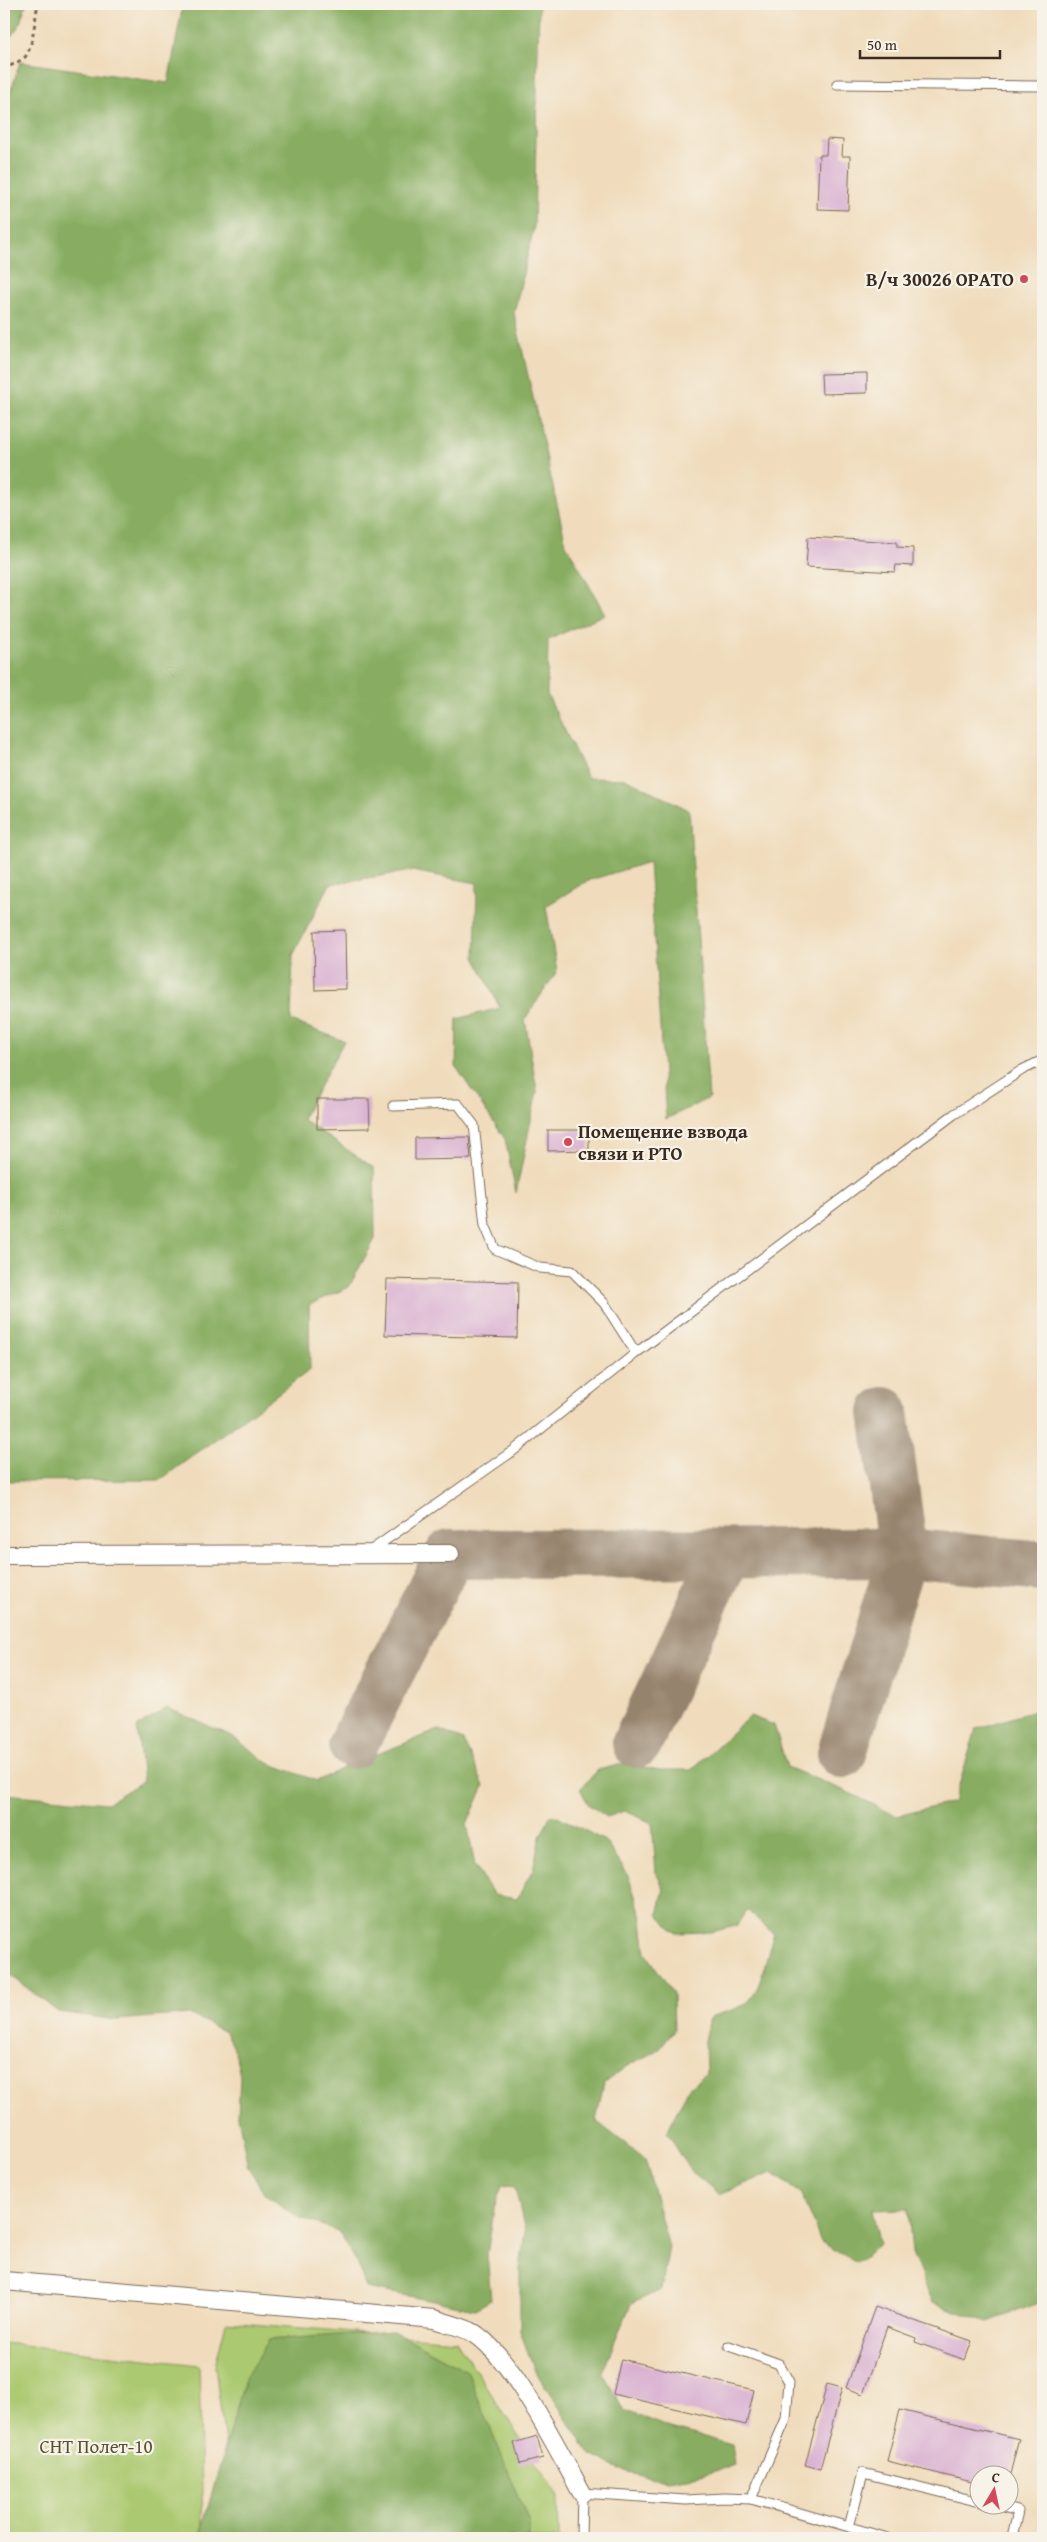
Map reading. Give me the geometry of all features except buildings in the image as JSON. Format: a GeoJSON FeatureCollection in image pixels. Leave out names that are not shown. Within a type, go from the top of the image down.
{"type":"FeatureCollection","features":[{"type":"Feature","properties":{"kind":"street"},"geometry":{"type":"LineString","coordinates":[[4,1555],[450,1554]]}},
{"type":"Feature","properties":{"kind":"street"},"geometry":{"type":"LineString","coordinates":[[4,2281],[434,2319],[471,2332],[498,2354],[539,2416],[582,2493]]}},
{"type":"Feature","properties":{"kind":"lane"},"geometry":{"type":"LineString","coordinates":[[837,84],[1043,86]]}},
{"type":"Feature","properties":{"kind":"lane"},"geometry":{"type":"LineString","coordinates":[[366,1554],[513,1451],[636,1353],[953,1115],[1022,1070],[1043,1060]]}},
{"type":"Feature","properties":{"kind":"lane"},"geometry":{"type":"LineString","coordinates":[[392,1106],[458,1104],[474,1125],[485,1225],[495,1249],[540,1268],[572,1271],[604,1303],[636,1353]]}},
{"type":"Feature","properties":{"kind":"lane"},"geometry":{"type":"LineString","coordinates":[[729,2346],[779,2364],[789,2382],[786,2419],[751,2499]]}},
{"type":"Feature","properties":{"kind":"lane"},"geometry":{"type":"LineString","coordinates":[[849,2527],[863,2473],[970,2500]]}},
{"type":"Feature","properties":{"kind":"lane"},"geometry":{"type":"LineString","coordinates":[[581,2538],[582,2493],[686,2500],[751,2499],[888,2538]]}},
{"type":"Feature","properties":{"kind":"lane"},"geometry":{"type":"LineString","coordinates":[[1012,2538],[1017,2514]]}},
{"type":"Feature","properties":{"kind":"path"},"geometry":{"type":"LineString","coordinates":[[4,71],[12,63],[25,57],[30,50],[38,4]]}},
{"type":"Feature","properties":{"kind":"green space"},"geometry":{"type":"Polygon","coordinates":[[[4,4],[26,4],[19,26],[4,45],[4,4]]]}},
{"type":"Feature","properties":{"kind":"green space"},"geometry":{"type":"Polygon","coordinates":[[[183,4],[539,4],[534,227],[514,313],[566,544],[605,614],[548,640],[547,694],[588,778],[627,779],[689,810],[709,1098],[666,1119],[649,862],[587,881],[546,906],[557,971],[525,1019],[537,1091],[516,1193],[505,1139],[456,1067],[457,1019],[500,1008],[475,957],[477,883],[412,871],[330,884],[293,955],[291,1021],[344,1041],[302,1119],[374,1168],[375,1239],[349,1287],[309,1305],[310,1370],[160,1480],[4,1481],[4,112],[20,62],[168,83],[183,4]]]}},
{"type":"Feature","properties":{"kind":"green space"},"geometry":{"type":"Polygon","coordinates":[[[167,1708],[232,1736],[268,1763],[317,1781],[349,1765],[439,1730],[463,1740],[484,1786],[467,1824],[475,1866],[494,1895],[517,1899],[533,1869],[540,1837],[550,1816],[561,1818],[605,1841],[628,1875],[641,1914],[646,1953],[673,1993],[674,2030],[658,2050],[627,2066],[604,2083],[596,2121],[645,2159],[669,2247],[661,2290],[631,2304],[602,2372],[624,2410],[667,2427],[732,2445],[735,2465],[705,2474],[667,2480],[627,2473],[591,2455],[535,2371],[520,2331],[520,2269],[525,2231],[515,2187],[502,2185],[494,2209],[487,2255],[491,2300],[475,2309],[366,2288],[355,2259],[338,2231],[298,2217],[265,2194],[248,2167],[238,2116],[240,2076],[234,2049],[225,2032],[189,2014],[117,2020],[58,2012],[4,1970],[4,1794],[107,1803],[143,1781],[137,1727],[167,1708]]]}},
{"type":"Feature","properties":{"kind":"green space"},"geometry":{"type":"Polygon","coordinates":[[[1043,1708],[1043,2301],[988,2322],[933,2303],[912,2253],[908,2209],[872,2210],[880,2245],[856,2262],[821,2242],[800,2192],[772,2173],[719,2194],[690,2170],[667,2132],[689,2087],[706,2074],[705,2041],[710,2017],[740,2007],[750,2000],[763,1973],[774,1934],[747,1910],[736,1926],[710,1932],[676,1933],[658,1915],[664,1888],[656,1873],[652,1823],[625,1811],[607,1817],[589,1805],[580,1789],[598,1770],[622,1764],[661,1770],[691,1770],[750,1716],[774,1725],[787,1767],[843,1790],[897,1816],[954,1802],[976,1729],[1043,1708]]]}},
{"type":"Feature","properties":{"kind":"green space"},"geometry":{"type":"Polygon","coordinates":[[[226,2322],[456,2340],[558,2496],[559,2538],[237,2538],[215,2366],[226,2322]]]}},
{"type":"Feature","properties":{"kind":"green space"},"geometry":{"type":"Polygon","coordinates":[[[393,2331],[467,2371],[529,2522],[529,2538],[199,2538],[246,2376],[269,2340],[393,2331]]]}},
{"type":"Feature","properties":{"kind":"green space","name":"СНТ Полет-10"},"geometry":{"type":"Polygon","coordinates":[[[4,2343],[199,2365],[203,2538],[4,2538],[4,2343]]]}},
{"type":"Feature","properties":{"kind":"taxiway"},"geometry":{"type":"LineString","coordinates":[[842,1753],[903,1553],[884,1412]]}},
{"type":"Feature","properties":{"kind":"taxiway"},"geometry":{"type":"LineString","coordinates":[[353,1744],[450,1554],[903,1553],[1043,1566]]}},
{"type":"Feature","properties":{"kind":"taxiway"},"geometry":{"type":"LineString","coordinates":[[637,1743],[726,1554]]}},
{"type":"Feature","properties":{"kind":"place","name":"В/ч 30026 ОРАТО"},"geometry":{"type":"Point","coordinates":[1024,279]}},
{"type":"Feature","properties":{"kind":"place","name":"Помещение взвода связи и РТО"},"geometry":{"type":"Point","coordinates":[568,1142]}}]}
